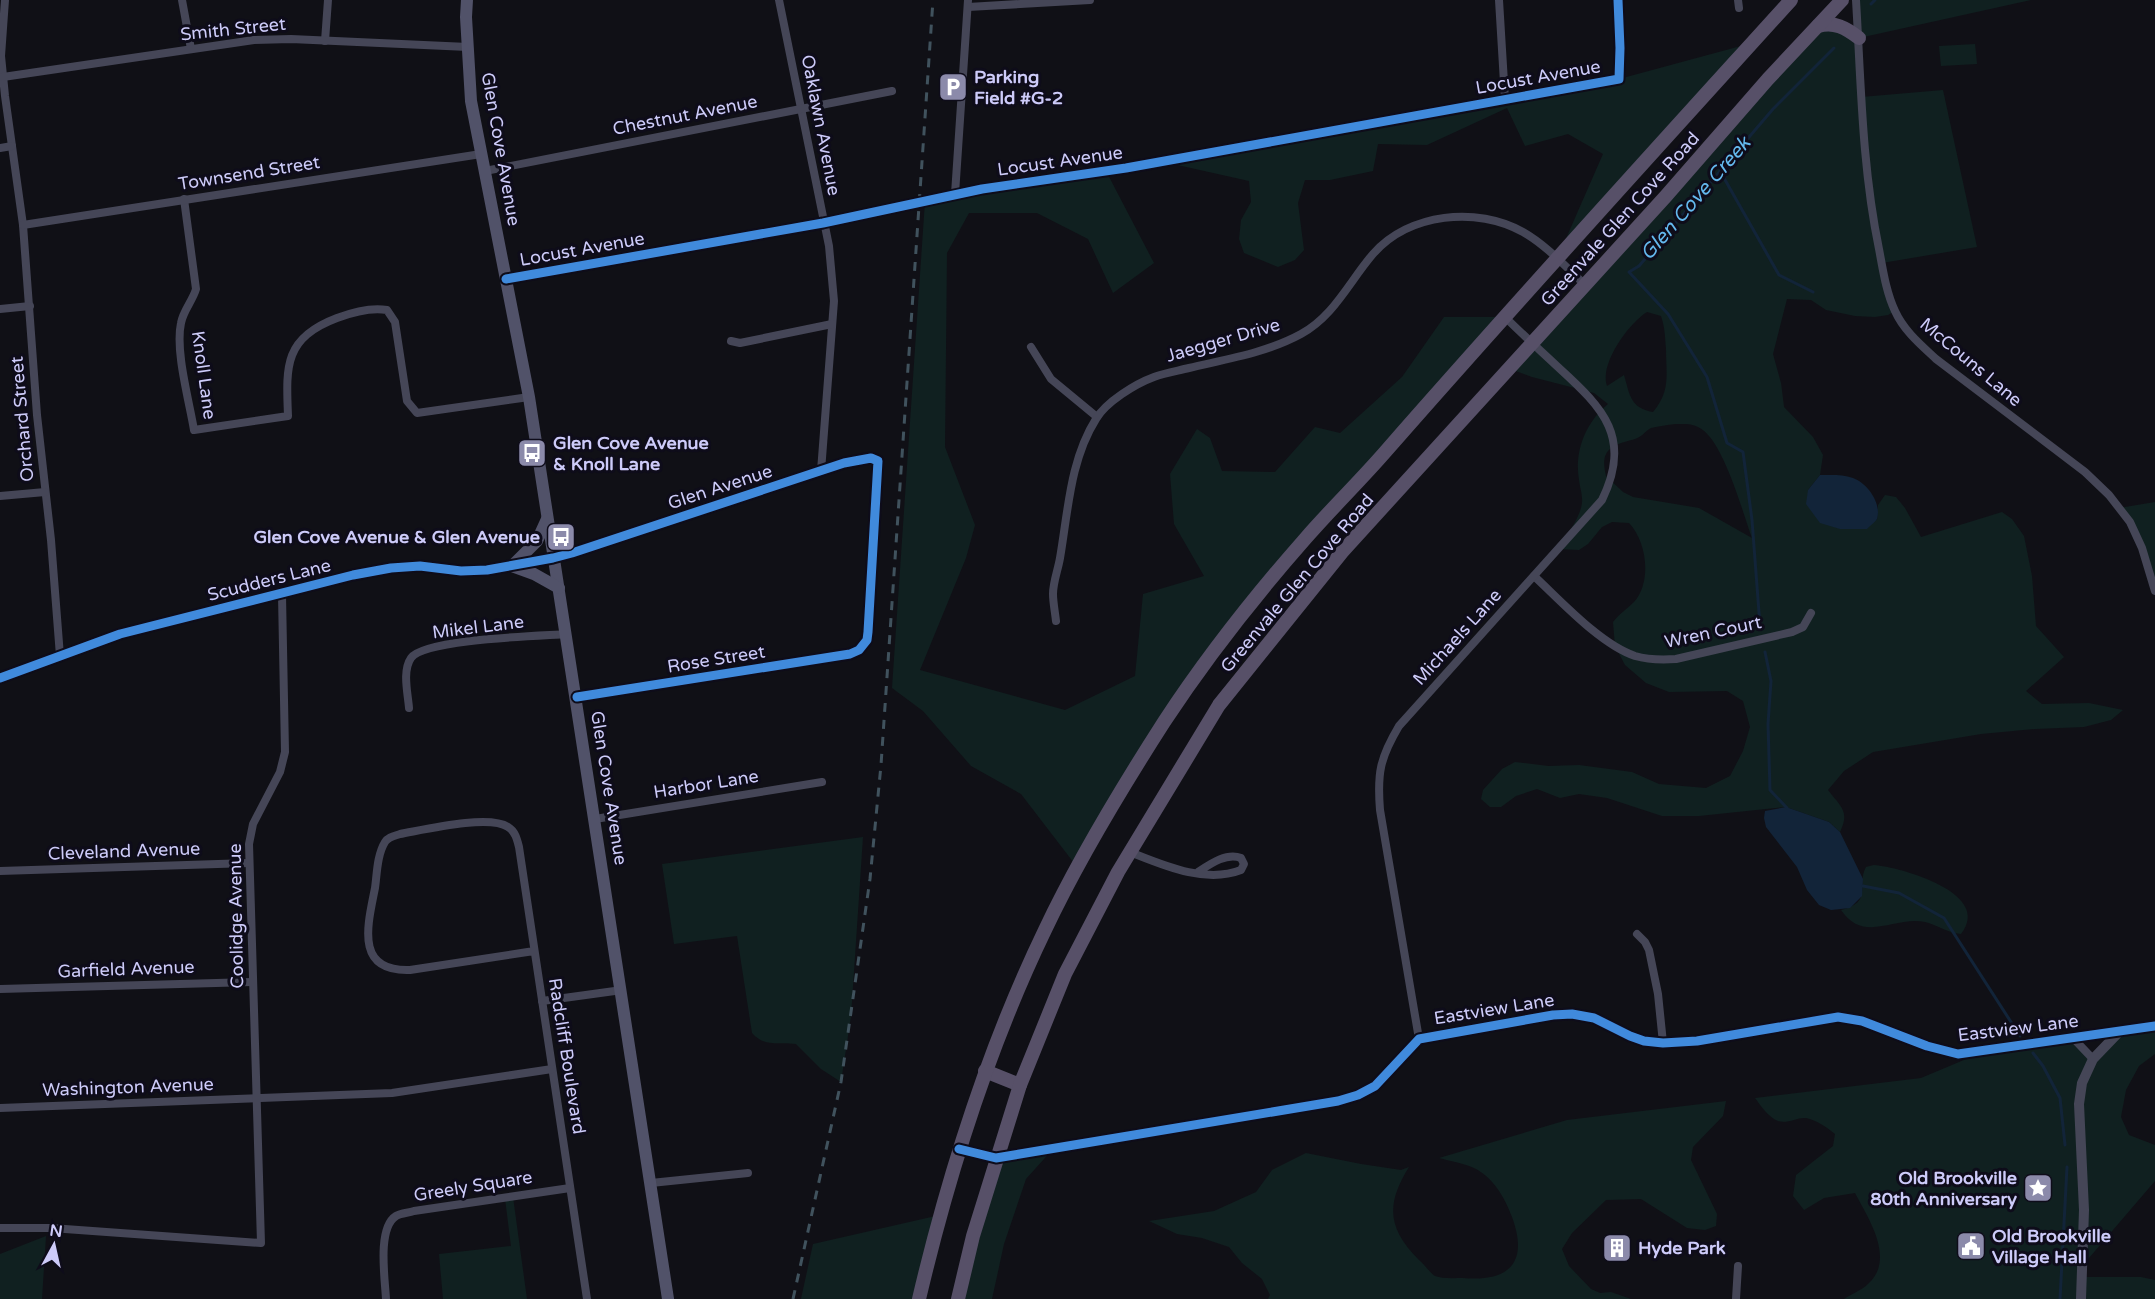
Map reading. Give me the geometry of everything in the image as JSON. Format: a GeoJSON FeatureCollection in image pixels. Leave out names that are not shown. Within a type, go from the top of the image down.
{"type":"FeatureCollection","features":[{"type":"Feature","properties":{"kind":"main road","name":"Glen Cove Avenue"},"geometry":{"type":"LineString","coordinates":[[467,0],[471,101],[529,397],[668,1299]]}},
{"type":"Feature","properties":{"kind":"main road","name":"Greenvale Glen Cove Road"},"geometry":{"type":"LineString","coordinates":[[919,1299],[960,1149],[986,1071],[1026,972],[1076,871],[1111,808],[1206,662],[1244,612],[1307,537],[1791,0]]}},
{"type":"Feature","properties":{"kind":"main road","name":"Greenvale Glen Cove Road"},"geometry":{"type":"LineString","coordinates":[[958,1299],[971,1244],[1020,1085],[1065,974],[1130,852],[1219,705],[1342,552],[1533,344],[1842,0]]}},
{"type":"Feature","properties":{"kind":"main road"},"geometry":{"type":"LineString","coordinates":[[1818,26],[1824,24],[1839,26],[1858,38]]}},
{"type":"Feature","properties":{"kind":"main road"},"geometry":{"type":"LineString","coordinates":[[547,519],[537,541],[512,566],[534,574],[559,588]]}},
{"type":"Feature","properties":{"kind":"main road"},"geometry":{"type":"LineString","coordinates":[[986,1071],[1020,1085]]}},
{"type":"Feature","properties":{"kind":"street"},"geometry":{"type":"LineString","coordinates":[[182,0],[191,49]]}},
{"type":"Feature","properties":{"kind":"street"},"geometry":{"type":"LineString","coordinates":[[326,41],[328,0]]}},
{"type":"Feature","properties":{"kind":"street","name":"Oaklawn Avenue"},"geometry":{"type":"LineString","coordinates":[[779,0],[829,246],[833,281],[821,471]]}},
{"type":"Feature","properties":{"kind":"street"},"geometry":{"type":"LineString","coordinates":[[955,195],[968,3],[1090,0]]}},
{"type":"Feature","properties":{"kind":"street"},"geometry":{"type":"LineString","coordinates":[[1498,0],[1504,99]]}},
{"type":"Feature","properties":{"kind":"street","name":"Locust Avenue"},"geometry":{"type":"LineString","coordinates":[[506,279],[823,223],[955,195],[1126,168],[1619,79],[1618,0]]}},
{"type":"Feature","properties":{"kind":"street","name":"McCouns Lane"},"geometry":{"type":"LineString","coordinates":[[1856,0],[1866,170],[1877,242],[1887,288],[1895,311],[1914,338],[1936,359],[2085,472],[2109,495],[2130,522],[2142,548],[2155,591]]}},
{"type":"Feature","properties":{"kind":"street","name":"Orchard Street"},"geometry":{"type":"LineString","coordinates":[[3,3],[1,56],[23,225],[60,656]]}},
{"type":"Feature","properties":{"kind":"street","name":"Smith Street"},"geometry":{"type":"LineString","coordinates":[[3,77],[254,40],[468,47]]}},
{"type":"Feature","properties":{"kind":"street","name":"Chestnut Avenue"},"geometry":{"type":"LineString","coordinates":[[485,171],[892,91]]}},
{"type":"Feature","properties":{"kind":"street"},"geometry":{"type":"LineString","coordinates":[[0,148],[12,146]]}},
{"type":"Feature","properties":{"kind":"street","name":"Townsend Street"},"geometry":{"type":"LineString","coordinates":[[23,225],[481,154]]}},
{"type":"Feature","properties":{"kind":"street","name":"Knoll Lane"},"geometry":{"type":"LineString","coordinates":[[184,199],[196,289],[181,321],[180,346],[194,430],[288,416],[288,367],[293,352],[301,341],[311,330],[322,324],[350,313],[377,308],[387,310],[395,322],[407,401],[417,413],[529,397]]}},
{"type":"Feature","properties":{"kind":"street","name":"Jaegger Drive"},"geometry":{"type":"LineString","coordinates":[[1056,621],[1053,594],[1080,450],[1097,417],[1130,389],[1155,376],[1262,350],[1303,333],[1339,302],[1375,252],[1399,234],[1424,222],[1443,217],[1467,216],[1491,220],[1525,232],[1585,285]]}},
{"type":"Feature","properties":{"kind":"street"},"geometry":{"type":"LineString","coordinates":[[0,309],[30,306]]}},
{"type":"Feature","properties":{"kind":"street","name":"Michaels Lane"},"geometry":{"type":"LineString","coordinates":[[1419,1039],[1380,810],[1378,788],[1380,768],[1386,747],[1399,726],[1602,500],[1611,480],[1615,457],[1611,431],[1602,412],[1505,317]]}},
{"type":"Feature","properties":{"kind":"street"},"geometry":{"type":"LineString","coordinates":[[731,341],[740,343],[832,324]]}},
{"type":"Feature","properties":{"kind":"street"},"geometry":{"type":"LineString","coordinates":[[1030,347],[1051,379],[1097,417]]}},
{"type":"Feature","properties":{"kind":"street","name":"Glen Avenue"},"geometry":{"type":"LineString","coordinates":[[553,558],[844,463],[871,458],[878,461],[868,632],[867,640],[859,650]]}},
{"type":"Feature","properties":{"kind":"street"},"geometry":{"type":"LineString","coordinates":[[0,496],[45,492]]}},
{"type":"Feature","properties":{"kind":"street","name":"Scudders Lane"},"geometry":{"type":"LineString","coordinates":[[0,678],[120,634],[282,595],[353,575],[391,568],[420,566],[461,571],[487,570],[553,558]]}},
{"type":"Feature","properties":{"kind":"street","name":"Wren Court"},"geometry":{"type":"LineString","coordinates":[[1534,576],[1586,624],[1615,646],[1635,656],[1657,660],[1676,659],[1792,632],[1803,627],[1811,613]]}},
{"type":"Feature","properties":{"kind":"street","name":"Coolidge Avenue"},"geometry":{"type":"LineString","coordinates":[[0,1228],[51,1228],[261,1244],[249,844],[253,824],[280,772],[285,752],[282,595]]}},
{"type":"Feature","properties":{"kind":"street","name":"Mikel Lane"},"geometry":{"type":"LineString","coordinates":[[409,708],[406,681],[409,660],[419,651],[484,640],[567,634]]}},
{"type":"Feature","properties":{"kind":"street","name":"Rose Street"},"geometry":{"type":"LineString","coordinates":[[577,698],[811,662],[859,650]]}},
{"type":"Feature","properties":{"kind":"street","name":"Harbor Lane"},"geometry":{"type":"LineString","coordinates":[[595,819],[822,782]]}},
{"type":"Feature","properties":{"kind":"street","name":"Radcliff Boulevard"},"geometry":{"type":"LineString","coordinates":[[534,951],[400,970],[392,969],[379,962],[370,951],[367,930],[382,849],[388,838],[444,825],[466,823],[503,824],[512,830],[519,847],[587,1299]]}},
{"type":"Feature","properties":{"kind":"street"},"geometry":{"type":"LineString","coordinates":[[1130,852],[1174,868],[1198,873],[1227,874],[1241,870],[1245,864],[1241,858],[1232,856],[1219,860],[1198,873]]}},
{"type":"Feature","properties":{"kind":"street","name":"Cleveland Avenue"},"geometry":{"type":"LineString","coordinates":[[0,871],[249,863]]}},
{"type":"Feature","properties":{"kind":"street"},"geometry":{"type":"LineString","coordinates":[[1637,934],[1646,942],[1649,950],[1658,994],[1663,1043]]}},
{"type":"Feature","properties":{"kind":"street","name":"Garfield Avenue"},"geometry":{"type":"LineString","coordinates":[[0,989],[252,982]]}},
{"type":"Feature","properties":{"kind":"street"},"geometry":{"type":"LineString","coordinates":[[542,1001],[622,990]]}},
{"type":"Feature","properties":{"kind":"street","name":"Eastview Lane"},"geometry":{"type":"LineString","coordinates":[[960,1149],[996,1158],[1338,1101],[1358,1095],[1375,1086],[1419,1039],[1553,1015],[1572,1014],[1594,1018],[1644,1041],[1663,1043],[1697,1041],[1838,1017],[1862,1021],[1927,1046],[1958,1054],[2119,1032]]}},
{"type":"Feature","properties":{"kind":"street"},"geometry":{"type":"LineString","coordinates":[[2081,1299],[2084,1210],[2079,1104],[2082,1083],[2093,1059],[2119,1032],[2155,1026]]}},
{"type":"Feature","properties":{"kind":"street","name":"Eastview Lane"},"geometry":{"type":"LineString","coordinates":[[2073,1038],[2093,1059]]}},
{"type":"Feature","properties":{"kind":"street","name":"Washington Avenue"},"geometry":{"type":"LineString","coordinates":[[0,1108],[392,1093],[552,1069]]}},
{"type":"Feature","properties":{"kind":"street"},"geometry":{"type":"LineString","coordinates":[[651,1183],[748,1173]]}},
{"type":"Feature","properties":{"kind":"street","name":"Greely Square"},"geometry":{"type":"LineString","coordinates":[[386,1299],[384,1243],[386,1228],[393,1218],[414,1212],[570,1188]]}},
{"type":"Feature","properties":{"kind":"street"},"geometry":{"type":"LineString","coordinates":[[1736,1299],[1738,1266]]}},
{"type":"Feature","properties":{"kind":"shaded area"},"geometry":{"type":"Polygon","coordinates":[[[1856,0],[2031,0],[1859,38],[1861,97],[1943,90],[1977,247],[1882,263],[1895,311],[1888,315],[1855,316],[1826,310],[1811,300],[1787,299],[1773,354],[1781,383],[1784,407],[1813,437],[1823,455],[1820,475],[1808,490],[1877,520],[1878,505],[1885,495],[1896,497],[1905,508],[1921,537],[2002,512],[2012,519],[2024,536],[2032,576],[2036,626],[2064,657],[2026,691],[2042,704],[2089,703],[2123,710],[2111,720],[2084,727],[1981,734],[1873,752],[1844,771],[1828,790],[1843,810],[1844,819],[1840,832],[1829,822],[1786,807],[1699,816],[1662,816],[1607,798],[1579,794],[1560,798],[1537,789],[1516,796],[1501,807],[1490,807],[1481,799],[1483,790],[1502,769],[1515,762],[1548,766],[1579,765],[1632,772],[1659,784],[1706,788],[1730,776],[1743,751],[1750,727],[1743,701],[1727,691],[1669,692],[1646,683],[1625,665],[1615,646],[1613,622],[1640,594],[1645,573],[1640,541],[1629,523],[1612,522],[1602,527],[1588,544],[1579,550],[1558,549],[1574,524],[1582,504],[1578,458],[1583,438],[1593,419],[1608,404],[1594,393],[1510,369],[1818,26],[1858,38],[1856,0]],[[1647,312],[1632,325],[1617,345],[1607,367],[1606,377],[1607,386],[1624,375],[1635,404],[1653,412],[1663,397],[1665,389],[1666,349],[1661,316],[1647,312]],[[1689,424],[1651,428],[1637,438],[1610,449],[1604,459],[1606,476],[1623,492],[1633,497],[1699,508],[1752,538],[1731,476],[1716,445],[1698,427],[1689,424]]]}},
{"type":"Feature","properties":{"kind":"shaded area"},"geometry":{"type":"Polygon","coordinates":[[[1752,43],[1557,259],[1603,154],[1568,134],[1525,146],[1507,108],[1427,145],[1378,144],[1373,171],[1330,180],[1305,180],[1298,203],[1304,250],[1295,260],[1278,267],[1244,253],[1239,239],[1241,220],[1251,202],[1249,181],[1164,162],[1619,79],[1752,43]]]}},
{"type":"Feature","properties":{"kind":"shaded area"},"geometry":{"type":"Polygon","coordinates":[[[1975,44],[1977,64],[1941,66],[1939,46],[1975,44]]]}},
{"type":"Feature","properties":{"kind":"shaded area"},"geometry":{"type":"Polygon","coordinates":[[[1106,171],[1154,263],[1113,293],[1088,239],[1037,213],[969,213],[947,253],[945,447],[975,525],[966,558],[920,670],[1065,710],[1135,676],[1143,594],[1204,576],[1174,524],[1170,474],[1197,429],[1210,438],[1222,471],[1275,472],[1315,427],[1340,433],[1402,377],[1444,317],[1505,317],[1244,612],[1077,867],[1021,794],[971,766],[923,711],[892,688],[925,201],[1106,171]]]}},
{"type":"Feature","properties":{"kind":"shaded area"},"geometry":{"type":"Polygon","coordinates":[[[2155,502],[2155,591],[2151,575],[2119,508],[2155,502]]]}},
{"type":"Feature","properties":{"kind":"shaded area"},"geometry":{"type":"Polygon","coordinates":[[[863,837],[851,1016],[841,1082],[821,1069],[796,1044],[762,1041],[752,1033],[737,936],[674,944],[662,864],[863,837]]]}},
{"type":"Feature","properties":{"kind":"shaded area"},"geometry":{"type":"Polygon","coordinates":[[[1874,865],[1922,877],[1955,895],[1965,906],[1968,919],[1961,934],[1925,922],[1902,922],[1870,927],[1850,920],[1841,910],[1851,907],[1861,898],[1863,874],[1866,867],[1874,865]]]}},
{"type":"Feature","properties":{"kind":"shaded area"},"geometry":{"type":"Polygon","coordinates":[[[2155,1027],[2155,1054],[2139,1066],[2126,1090],[2121,1117],[2129,1135],[2155,1145],[2155,1181],[2083,1265],[2083,1277],[2141,1277],[2155,1280],[2155,1299],[1844,1299],[1863,1288],[1876,1274],[1880,1263],[1880,1251],[1872,1226],[1855,1193],[1824,1198],[1804,1210],[1793,1196],[1796,1175],[1833,1146],[1835,1134],[1822,1124],[1806,1118],[1778,1121],[1768,1114],[1755,1098],[1921,1078],[1983,1052],[2073,1038],[2090,1057],[2120,1033],[2155,1027]]]}},
{"type":"Feature","properties":{"kind":"shaded area"},"geometry":{"type":"Polygon","coordinates":[[[1726,1101],[1723,1116],[1693,1147],[1691,1160],[1717,1214],[1716,1226],[1705,1230],[1687,1228],[1641,1199],[1606,1200],[1572,1233],[1562,1249],[1569,1266],[1591,1289],[1600,1293],[1611,1292],[1631,1299],[1268,1299],[1270,1295],[1262,1279],[1242,1263],[1229,1247],[1202,1238],[1177,1234],[1149,1221],[1214,1211],[1256,1192],[1272,1170],[1306,1153],[1401,1170],[1409,1167],[1396,1193],[1393,1215],[1401,1237],[1408,1248],[1435,1276],[1441,1278],[1492,1277],[1503,1273],[1516,1258],[1517,1233],[1509,1210],[1498,1189],[1481,1172],[1439,1158],[1567,1120],[1726,1101]]]}},
{"type":"Feature","properties":{"kind":"shaded area"},"geometry":{"type":"Polygon","coordinates":[[[1053,1149],[1026,1179],[1004,1244],[992,1299],[958,1299],[996,1158],[1053,1149]]]}},
{"type":"Feature","properties":{"kind":"shaded area"},"geometry":{"type":"Polygon","coordinates":[[[513,1197],[527,1299],[443,1299],[439,1254],[511,1246],[505,1198],[513,1197]]]}},
{"type":"Feature","properties":{"kind":"shaded area"},"geometry":{"type":"Polygon","coordinates":[[[940,1215],[919,1299],[801,1299],[813,1244],[940,1215]]]}},
{"type":"Feature","properties":{"kind":"shaded area"},"geometry":{"type":"Polygon","coordinates":[[[46,1236],[42,1299],[0,1299],[0,1254],[46,1236]]]}},
{"type":"Feature","properties":{"kind":"water"},"geometry":{"type":"Polygon","coordinates":[[[1820,475],[1849,477],[1863,484],[1875,500],[1877,519],[1867,529],[1840,529],[1820,523],[1806,504],[1808,490],[1820,475]]]}},
{"type":"Feature","properties":{"kind":"water"},"geometry":{"type":"Polygon","coordinates":[[[1786,807],[1829,822],[1840,832],[1863,879],[1862,896],[1850,908],[1831,910],[1819,905],[1807,890],[1797,867],[1766,827],[1765,811],[1786,807]]]}},
{"type":"Feature","properties":{"kind":"waterway","name":"Glen Cove Creek"},"geometry":{"type":"LineString","coordinates":[[1871,4],[1875,0]]}},
{"type":"Feature","properties":{"kind":"waterway","name":"Glen Cove Creek"},"geometry":{"type":"LineString","coordinates":[[1760,626],[1752,520],[1743,452],[1727,443],[1707,377],[1668,314],[1629,272],[1639,266],[1773,109],[1834,48]]}},
{"type":"Feature","properties":{"kind":"waterway"},"geometry":{"type":"LineString","coordinates":[[1720,171],[1779,275],[1813,292]]}},
{"type":"Feature","properties":{"kind":"waterway","name":"Glen Cove Creek"},"geometry":{"type":"LineString","coordinates":[[1765,652],[1771,681],[1768,724],[1770,790],[1787,808]]}},
{"type":"Feature","properties":{"kind":"waterway","name":"Glen Cove Creek"},"geometry":{"type":"LineString","coordinates":[[1863,886],[1899,893],[1944,918],[2020,1036]]}},
{"type":"Feature","properties":{"kind":"waterway","name":"Glen Cove Creek"},"geometry":{"type":"LineString","coordinates":[[2033,1053],[2043,1066],[2060,1098],[2065,1145]]}},
{"type":"Feature","properties":{"kind":"waterway","name":"Glen Cove Creek"},"geometry":{"type":"LineString","coordinates":[[2060,1299],[2067,1167]]}},
{"type":"Feature","properties":{"kind":"railway"},"geometry":{"type":"LineString","coordinates":[[793,1299],[841,1082],[870,879],[881,765],[933,0]]}},
{"type":"Feature","properties":{"kind":"cycle path"},"geometry":{"type":"LineString","coordinates":[[506,279],[823,223],[982,189],[1126,168],[1619,79],[1618,0]]}},
{"type":"Feature","properties":{"kind":"cycle path"},"geometry":{"type":"LineString","coordinates":[[0,678],[120,634],[353,575],[391,568],[420,566],[461,571],[487,570],[553,558],[844,463],[871,458],[878,461],[868,632],[867,640],[859,650],[850,654],[577,697]]}},
{"type":"Feature","properties":{"kind":"cycle path"},"geometry":{"type":"LineString","coordinates":[[959,1149],[996,1158],[1338,1101],[1358,1095],[1375,1086],[1419,1039],[1553,1015],[1572,1014],[1594,1018],[1630,1036],[1644,1041],[1663,1043],[1697,1041],[1838,1017],[1862,1021],[1927,1046],[1958,1054],[2155,1026]]}},
{"type":"Feature","properties":{"kind":"place","name":"Parking Field #G-2"},"geometry":{"type":"Point","coordinates":[953,87]}},
{"type":"Feature","properties":{"kind":"place","name":"Glen Cove Avenue & Knoll Lane"},"geometry":{"type":"Point","coordinates":[532,453]}},
{"type":"Feature","properties":{"kind":"place","name":"Glen Cove Avenue & Glen Avenue"},"geometry":{"type":"Point","coordinates":[561,537]}},
{"type":"Feature","properties":{"kind":"place","name":"Old Brookville 80th Anniversary"},"geometry":{"type":"Point","coordinates":[2038,1188]}},
{"type":"Feature","properties":{"kind":"place","name":"Old Brookville Village Hall"},"geometry":{"type":"Point","coordinates":[1971,1246]}},
{"type":"Feature","properties":{"kind":"place","name":"Hyde Park"},"geometry":{"type":"Point","coordinates":[1617,1248]}}]}
